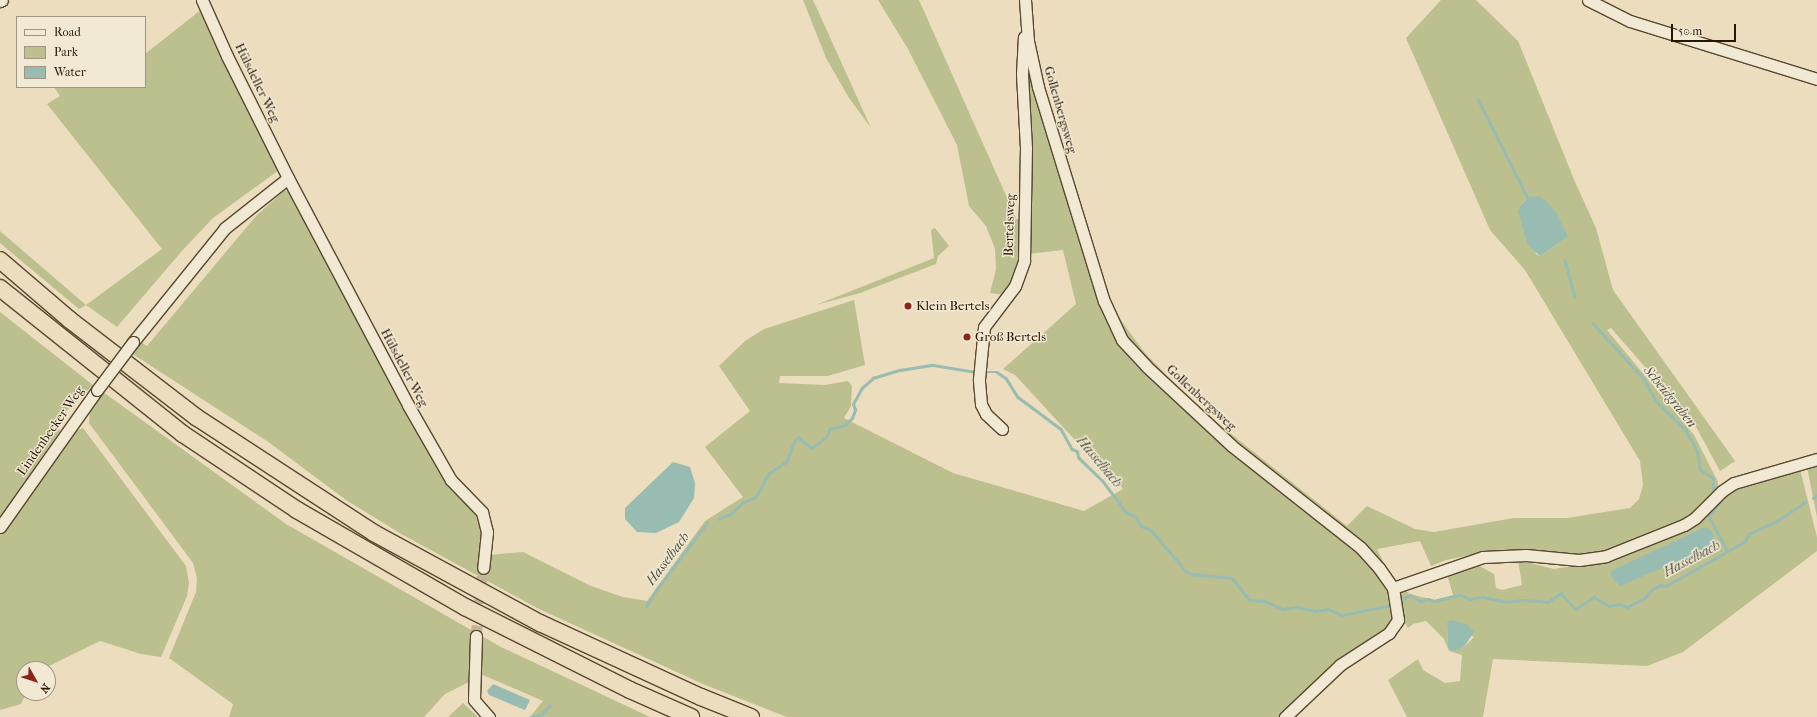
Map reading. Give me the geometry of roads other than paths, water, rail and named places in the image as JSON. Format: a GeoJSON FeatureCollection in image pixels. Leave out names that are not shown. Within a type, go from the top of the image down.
{"type":"FeatureCollection","features":[{"type":"Feature","properties":{"kind":"highway"},"geometry":{"type":"LineString","coordinates":[[0,260],[70,320],[196,417],[374,533],[540,623],[701,697],[751,717]]}},
{"type":"Feature","properties":{"kind":"highway"},"geometry":{"type":"LineString","coordinates":[[0,288],[183,434],[297,510],[466,608],[630,690],[691,717]]}},
{"type":"Feature","properties":{"kind":"street","name":"Hülsdeller Weg"},"geometry":{"type":"LineString","coordinates":[[202,0],[227,56],[288,178],[429,443],[451,480],[482,512],[486,532],[483,568]]}},
{"type":"Feature","properties":{"kind":"street","name":"Gollenbergsweg"},"geometry":{"type":"LineString","coordinates":[[1024,0],[1026,27],[1038,87],[1104,301],[1122,340],[1146,366],[1232,446],[1361,548],[1379,568],[1393,592],[1398,615],[1389,633],[1340,665],[1286,717]]}},
{"type":"Feature","properties":{"kind":"street"},"geometry":{"type":"LineString","coordinates":[[1588,0],[1630,21],[1817,79]]}},
{"type":"Feature","properties":{"kind":"street","name":"Bertelsweg"},"geometry":{"type":"LineString","coordinates":[[1002,429],[986,414],[981,404],[980,374],[986,322],[1011,292],[1024,261],[1026,148],[1022,44],[1026,27]]}},
{"type":"Feature","properties":{"kind":"street","name":"Lindenbecker Weg"},"geometry":{"type":"LineString","coordinates":[[0,527],[97,390],[133,342],[225,228],[288,178]]}},
{"type":"Feature","properties":{"kind":"street"},"geometry":{"type":"LineString","coordinates":[[1393,592],[1483,556],[1526,555],[1579,560],[1606,556],[1684,525],[1695,518],[1722,491],[1734,484],[1817,459]]}},
{"type":"Feature","properties":{"kind":"street"},"geometry":{"type":"LineString","coordinates":[[476,636],[474,700],[488,717]]}},
{"type":"Feature","properties":{"kind":"water"},"geometry":{"type":"Polygon","coordinates":[[[1531,196],[1541,197],[1547,202],[1556,212],[1568,237],[1540,256],[1528,245],[1518,212],[1521,205],[1531,196]]]}},
{"type":"Feature","properties":{"kind":"water"},"geometry":{"type":"Polygon","coordinates":[[[673,462],[690,467],[695,483],[694,498],[679,522],[656,533],[637,532],[625,519],[625,508],[673,462]]]}},
{"type":"Feature","properties":{"kind":"water"},"geometry":{"type":"Polygon","coordinates":[[[1705,527],[1711,530],[1714,538],[1713,544],[1707,549],[1620,586],[1610,575],[1613,570],[1705,527]]]}},
{"type":"Feature","properties":{"kind":"water"},"geometry":{"type":"Polygon","coordinates":[[[1450,620],[1466,624],[1474,632],[1464,647],[1453,652],[1448,648],[1447,623],[1450,620]]]}},
{"type":"Feature","properties":{"kind":"water"},"geometry":{"type":"Polygon","coordinates":[[[493,684],[530,700],[525,710],[489,695],[487,691],[493,684]]]}},
{"type":"Feature","properties":{"kind":"waterway","name":"Scheidgraben"},"geometry":{"type":"LineString","coordinates":[[1478,99],[1529,200]]}},
{"type":"Feature","properties":{"kind":"waterway","name":"Scheidgraben"},"geometry":{"type":"LineString","coordinates":[[1565,260],[1575,297]]}},
{"type":"Feature","properties":{"kind":"waterway","name":"Scheidgraben"},"geometry":{"type":"LineString","coordinates":[[1593,323],[1644,379],[1656,401],[1686,430],[1698,453],[1700,469],[1713,478],[1714,491]]}},
{"type":"Feature","properties":{"kind":"waterway","name":"Hasselbach"},"geometry":{"type":"LineString","coordinates":[[719,519],[731,514],[742,503],[756,497],[768,474],[787,461],[794,442],[798,437],[812,448],[826,437],[830,429],[845,425],[852,418],[855,410],[853,404],[862,388],[873,378],[900,370],[933,365],[976,372]]}},
{"type":"Feature","properties":{"kind":"waterway","name":"Hasselbach"},"geometry":{"type":"LineString","coordinates":[[983,372],[997,372],[1006,378],[1018,397],[1061,429],[1072,449],[1077,451],[1079,458],[1102,480],[1126,512],[1136,517],[1141,526],[1151,530],[1186,571],[1192,574],[1232,578],[1250,600],[1265,601],[1283,609],[1298,607],[1316,611],[1328,609],[1342,615],[1392,605]]}},
{"type":"Feature","properties":{"kind":"waterway","name":"Hasselbach"},"geometry":{"type":"LineString","coordinates":[[1813,498],[1817,495]]}},
{"type":"Feature","properties":{"kind":"waterway","name":"Hasselbach"},"geometry":{"type":"LineString","coordinates":[[1525,600],[1548,602],[1561,593],[1576,609],[1594,597],[1609,606],[1620,604],[1627,607],[1645,598],[1651,590],[1660,585],[1666,586],[1744,542],[1749,534],[1777,521],[1805,502]]}},
{"type":"Feature","properties":{"kind":"waterway","name":"Scheidgraben"},"geometry":{"type":"LineString","coordinates":[[1720,503],[1709,516],[1727,550]]}},
{"type":"Feature","properties":{"kind":"waterway","name":"Hasselbach"},"geometry":{"type":"LineString","coordinates":[[646,607],[657,589],[707,523]]}},
{"type":"Feature","properties":{"kind":"waterway","name":"Hasselbach"},"geometry":{"type":"LineString","coordinates":[[1398,602],[1410,595],[1421,601],[1428,599],[1434,601],[1460,595],[1470,599],[1483,597],[1506,602],[1522,600]]}},
{"type":"Feature","properties":{"kind":"waterway","name":"Hasselbach"},"geometry":{"type":"LineString","coordinates":[[530,717],[541,715],[550,705]]}},
{"type":"Feature","properties":{"kind":"tunnel"},"geometry":{"type":"LineString","coordinates":[[476,636],[483,568]]}},
{"type":"Feature","properties":{"kind":"place","name":"Klein Bertels"},"geometry":{"type":"Point","coordinates":[908,306]}},
{"type":"Feature","properties":{"kind":"place","name":"Groß Bertels"},"geometry":{"type":"Point","coordinates":[967,337]}}]}
